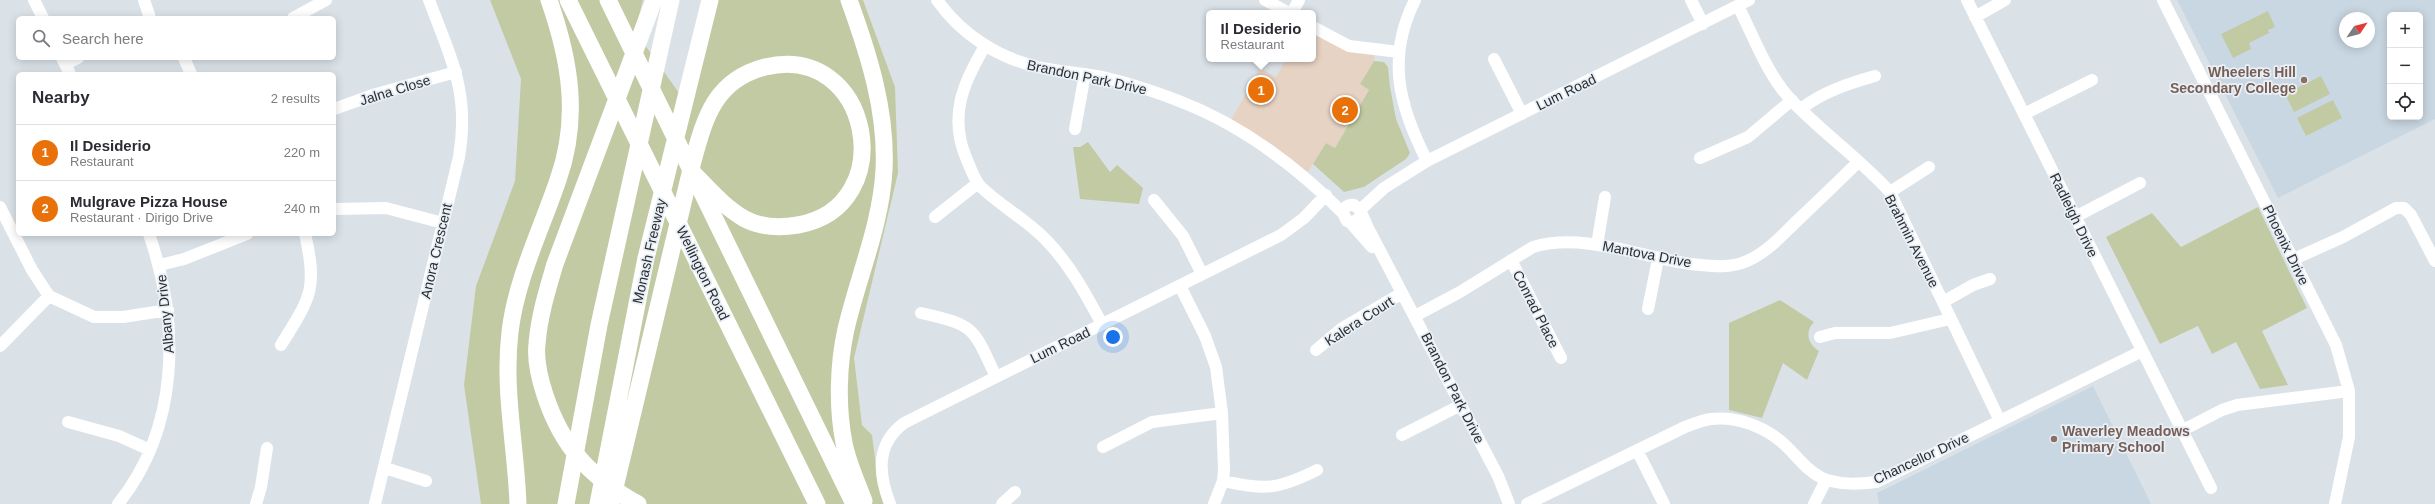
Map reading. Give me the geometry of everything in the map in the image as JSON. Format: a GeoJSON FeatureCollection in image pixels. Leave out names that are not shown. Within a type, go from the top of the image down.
{"type":"FeatureCollection","features":[{"type":"Feature","properties":{"kind":"highway"},"geometry":{"type":"LineString","coordinates":[[518,504],[507,375],[510,331],[520,285],[559,178],[570,129],[570,77],[560,34],[549,0]]}},
{"type":"Feature","properties":{"kind":"highway","name":"Wellington Road"},"geometry":{"type":"LineString","coordinates":[[568,0],[817,504]]}},
{"type":"Feature","properties":{"kind":"highway"},"geometry":{"type":"LineString","coordinates":[[608,0],[693,172],[706,191],[854,504]]}},
{"type":"Feature","properties":{"kind":"highway"},"geometry":{"type":"LineString","coordinates":[[638,504],[610,488],[587,467],[559,430],[548,405],[542,384],[536,346],[543,303],[584,184],[654,0]]}},
{"type":"Feature","properties":{"kind":"highway"},"geometry":{"type":"LineString","coordinates":[[566,504],[598,325],[671,0]]}},
{"type":"Feature","properties":{"kind":"highway","name":"Monash Freeway"},"geometry":{"type":"LineString","coordinates":[[598,504],[646,258],[710,0]]}},
{"type":"Feature","properties":{"kind":"highway"},"geometry":{"type":"LineString","coordinates":[[849,0],[871,65],[884,136],[884,172],[877,213],[846,329],[841,378],[840,406],[844,443],[865,504]]}},
{"type":"Feature","properties":{"kind":"highway"},"geometry":{"type":"LineString","coordinates":[[612,504],[689,176],[701,132],[712,104],[726,88],[751,71],[787,65],[811,70],[832,81],[844,92],[856,111],[864,142],[862,163],[849,190],[841,202],[825,215],[805,224],[785,227],[759,224],[746,219],[706,191]]}},
{"type":"Feature","properties":{"kind":"street"},"geometry":{"type":"LineString","coordinates":[[34,0],[42,16]]}},
{"type":"Feature","properties":{"kind":"street"},"geometry":{"type":"LineString","coordinates":[[144,0],[149,16]]}},
{"type":"Feature","properties":{"kind":"street"},"geometry":{"type":"LineString","coordinates":[[297,16],[326,0]]}},
{"type":"Feature","properties":{"kind":"street","name":"Anora Crescent"},"geometry":{"type":"LineString","coordinates":[[375,504],[385,468],[464,131],[463,104],[456,72],[428,0]]}},
{"type":"Feature","properties":{"kind":"street","name":"Brandon Park Drive"},"geometry":{"type":"LineString","coordinates":[[937,0],[956,23],[985,46],[1021,63],[1085,74],[1150,90],[1220,119],[1284,160],[1326,195],[1352,211],[1392,274],[1416,316],[1498,476],[1509,504]]}},
{"type":"Feature","properties":{"kind":"street"},"geometry":{"type":"LineString","coordinates":[[1265,0],[1284,10]]}},
{"type":"Feature","properties":{"kind":"street"},"geometry":{"type":"LineString","coordinates":[[1292,10],[1299,0]]}},
{"type":"Feature","properties":{"kind":"street"},"geometry":{"type":"LineString","coordinates":[[1415,0],[1403,29],[1399,52],[1399,82],[1404,112],[1427,161]]}},
{"type":"Feature","properties":{"kind":"street"},"geometry":{"type":"LineString","coordinates":[[1691,0],[1703,24]]}},
{"type":"Feature","properties":{"kind":"street","name":"Radleigh Drive"},"geometry":{"type":"LineString","coordinates":[[1967,0],[2211,488]]}},
{"type":"Feature","properties":{"kind":"street"},"geometry":{"type":"LineString","coordinates":[[1975,17],[2005,0]]}},
{"type":"Feature","properties":{"kind":"street","name":"Phoenix Drive"},"geometry":{"type":"LineString","coordinates":[[2164,0],[2336,345],[2349,391],[2349,437],[2335,504]]}},
{"type":"Feature","properties":{"kind":"street","name":"Lum Road"},"geometry":{"type":"LineString","coordinates":[[1352,211],[1384,188],[1427,161],[1744,3]]}},
{"type":"Feature","properties":{"kind":"street","name":"Brahmin Avenue"},"geometry":{"type":"LineString","coordinates":[[1744,3],[1774,77],[1801,109],[1874,175],[1890,192],[2000,421]]}},
{"type":"Feature","properties":{"kind":"street"},"geometry":{"type":"LineString","coordinates":[[1316,29],[1349,46],[1399,52]]}},
{"type":"Feature","properties":{"kind":"street"},"geometry":{"type":"LineString","coordinates":[[985,46],[967,77],[958,113],[962,145],[978,183],[1003,206],[1032,227],[1053,247],[1076,277],[1102,324]]}},
{"type":"Feature","properties":{"kind":"street"},"geometry":{"type":"LineString","coordinates":[[1494,59],[1522,114]]}},
{"type":"Feature","properties":{"kind":"street"},"geometry":{"type":"LineString","coordinates":[[185,60],[190,72]]}},
{"type":"Feature","properties":{"kind":"street","name":"Jalna Close"},"geometry":{"type":"LineString","coordinates":[[336,108],[376,94],[456,72]]}},
{"type":"Feature","properties":{"kind":"street"},"geometry":{"type":"LineString","coordinates":[[1075,129],[1085,74]]}},
{"type":"Feature","properties":{"kind":"street"},"geometry":{"type":"LineString","coordinates":[[1801,109],[1812,100],[1853,82],[1875,76]]}},
{"type":"Feature","properties":{"kind":"street"},"geometry":{"type":"LineString","coordinates":[[2024,114],[2092,80]]}},
{"type":"Feature","properties":{"kind":"street"},"geometry":{"type":"LineString","coordinates":[[1700,158],[1748,137],[1792,100]]}},
{"type":"Feature","properties":{"kind":"street","name":"Mantova Drive"},"geometry":{"type":"LineString","coordinates":[[1416,316],[1460,292],[1533,247],[1545,243],[1569,242],[1597,244],[1658,259],[1714,267],[1732,266],[1748,261],[1771,246],[1858,162]]}},
{"type":"Feature","properties":{"kind":"street"},"geometry":{"type":"LineString","coordinates":[[1890,192],[1929,167]]}},
{"type":"Feature","properties":{"kind":"street"},"geometry":{"type":"LineString","coordinates":[[934,217],[978,183]]}},
{"type":"Feature","properties":{"kind":"street"},"geometry":{"type":"LineString","coordinates":[[2075,217],[2140,183]]}},
{"type":"Feature","properties":{"kind":"street","name":"Lum Road"},"geometry":{"type":"LineString","coordinates":[[890,504],[880,468],[882,452],[890,436],[904,423],[1180,286],[1289,230],[1326,195]]}},
{"type":"Feature","properties":{"kind":"street"},"geometry":{"type":"LineString","coordinates":[[1597,244],[1605,197]]}},
{"type":"Feature","properties":{"kind":"street"},"geometry":{"type":"LineString","coordinates":[[1154,200],[1183,236],[1202,274]]}},
{"type":"Feature","properties":{"kind":"street"},"geometry":{"type":"LineString","coordinates":[[0,207],[32,270],[49,296],[94,317],[123,317],[168,310]]}},
{"type":"Feature","properties":{"kind":"street"},"geometry":{"type":"LineString","coordinates":[[336,209],[386,208],[442,223]]}},
{"type":"Feature","properties":{"kind":"street"},"geometry":{"type":"LineString","coordinates":[[2294,259],[2343,237],[2396,208],[2404,208],[2411,216],[2435,261]]}},
{"type":"Feature","properties":{"kind":"street","name":"Albany Drive"},"geometry":{"type":"LineString","coordinates":[[124,502],[150,450],[161,420],[169,384],[171,342],[168,310],[160,265],[150,236]]}},
{"type":"Feature","properties":{"kind":"street"},"geometry":{"type":"LineString","coordinates":[[160,265],[184,259],[242,236]]}},
{"type":"Feature","properties":{"kind":"street"},"geometry":{"type":"LineString","coordinates":[[281,345],[311,292],[312,264],[305,236]]}},
{"type":"Feature","properties":{"kind":"street"},"geometry":{"type":"LineString","coordinates":[[1648,309],[1658,259]]}},
{"type":"Feature","properties":{"kind":"street","name":"Conrad Place"},"geometry":{"type":"LineString","coordinates":[[1511,260],[1561,358]]}},
{"type":"Feature","properties":{"kind":"street"},"geometry":{"type":"LineString","coordinates":[[1943,302],[1973,285],[1990,279]]}},
{"type":"Feature","properties":{"kind":"street"},"geometry":{"type":"LineString","coordinates":[[1180,286],[1211,352],[1218,378],[1222,413],[1223,481],[1214,504]]}},
{"type":"Feature","properties":{"kind":"street","name":"Kalera Court"},"geometry":{"type":"LineString","coordinates":[[1316,350],[1341,329],[1402,293]]}},
{"type":"Feature","properties":{"kind":"street"},"geometry":{"type":"LineString","coordinates":[[0,346],[49,296]]}},
{"type":"Feature","properties":{"kind":"street"},"geometry":{"type":"LineString","coordinates":[[921,313],[959,322],[970,329],[980,342],[996,376]]}},
{"type":"Feature","properties":{"kind":"street"},"geometry":{"type":"LineString","coordinates":[[1820,337],[1835,333],[1890,333],[1950,319]]}},
{"type":"Feature","properties":{"kind":"street","name":"Chancellor Drive"},"geometry":{"type":"LineString","coordinates":[[1527,504],[1685,426],[1712,419],[1743,422],[1765,430],[1784,445],[1801,463],[1826,480],[1855,485],[1876,482],[2142,351]]}},
{"type":"Feature","properties":{"kind":"street"},"geometry":{"type":"LineString","coordinates":[[2183,430],[2222,410],[2237,405],[2349,391]]}},
{"type":"Feature","properties":{"kind":"street"},"geometry":{"type":"LineString","coordinates":[[1402,435],[1461,405]]}},
{"type":"Feature","properties":{"kind":"street"},"geometry":{"type":"LineString","coordinates":[[1103,447],[1152,422],[1222,413]]}},
{"type":"Feature","properties":{"kind":"street"},"geometry":{"type":"LineString","coordinates":[[68,422],[119,436],[150,450]]}},
{"type":"Feature","properties":{"kind":"street"},"geometry":{"type":"LineString","coordinates":[[256,504],[261,487],[267,448]]}},
{"type":"Feature","properties":{"kind":"street"},"geometry":{"type":"LineString","coordinates":[[1637,450],[1664,504]]}},
{"type":"Feature","properties":{"kind":"street"},"geometry":{"type":"LineString","coordinates":[[385,468],[426,481]]}},
{"type":"Feature","properties":{"kind":"street"},"geometry":{"type":"LineString","coordinates":[[1223,481],[1256,488],[1277,487],[1316,470]]}},
{"type":"Feature","properties":{"kind":"street"},"geometry":{"type":"LineString","coordinates":[[1814,504],[1826,480]]}},
{"type":"Feature","properties":{"kind":"street"},"geometry":{"type":"LineString","coordinates":[[1002,504],[1015,492]]}},
{"type":"Feature","properties":{"kind":"shaded area","name":"Wheelers Hill Secondary College"},"geometry":{"type":"Polygon","coordinates":[[[2177,0],[2435,0],[2435,119],[2278,198],[2177,0]]]}},
{"type":"Feature","properties":{"kind":"shaded area"},"geometry":{"type":"Polygon","coordinates":[[[1316,30],[1375,52],[1374,61],[1360,84],[1369,90],[1335,148],[1326,143],[1306,175],[1230,122],[1260,68],[1276,77],[1284,62],[1316,62],[1316,30]]]}},
{"type":"Feature","properties":{"kind":"shaded area","name":"Waverley Meadows Primary School"},"geometry":{"type":"Polygon","coordinates":[[[2093,386],[2151,504],[1879,504],[1877,493],[2093,386]]]}},
{"type":"Feature","properties":{"kind":"green space"},"geometry":{"type":"Polygon","coordinates":[[[490,0],[643,0],[635,31],[684,100],[710,0],[863,0],[895,87],[898,173],[854,358],[862,425],[872,435],[878,481],[885,504],[481,504],[464,385],[476,286],[515,181],[521,79],[490,0]]]}},
{"type":"Feature","properties":{"kind":"green space"},"geometry":{"type":"Polygon","coordinates":[[[2268,11],[2275,27],[2268,30],[2269,33],[2249,43],[2251,49],[2233,58],[2221,34],[2268,11]]]}},
{"type":"Feature","properties":{"kind":"green space"},"geometry":{"type":"Polygon","coordinates":[[[1374,61],[1384,62],[1388,67],[1396,119],[1410,153],[1406,159],[1364,187],[1344,192],[1313,164],[1326,143],[1335,148],[1369,90],[1360,84],[1374,61]]]}},
{"type":"Feature","properties":{"kind":"green space"},"geometry":{"type":"Polygon","coordinates":[[[2321,76],[2330,94],[2294,112],[2285,94],[2321,76]]]}},
{"type":"Feature","properties":{"kind":"green space"},"geometry":{"type":"Polygon","coordinates":[[[2333,100],[2342,118],[2306,136],[2297,118],[2333,100]]]}},
{"type":"Feature","properties":{"kind":"green space"},"geometry":{"type":"Polygon","coordinates":[[[1088,142],[1110,172],[1117,165],[1143,188],[1139,204],[1080,199],[1073,147],[1080,147],[1088,142]]]}},
{"type":"Feature","properties":{"kind":"green space"},"geometry":{"type":"Polygon","coordinates":[[[2258,207],[2307,308],[2262,331],[2288,385],[2260,389],[2236,342],[2212,354],[2198,326],[2160,344],[2106,237],[2152,213],[2181,247],[2258,207]]]}},
{"type":"Feature","properties":{"kind":"green space"},"geometry":{"type":"Polygon","coordinates":[[[1780,300],[1814,322],[1808,333],[1812,345],[1819,351],[1807,380],[1783,363],[1762,418],[1729,410],[1729,323],[1780,300]]]}},
{"type":"Feature","properties":{"kind":"place","name":"Wheelers Hill Secondary College"},"geometry":{"type":"Point","coordinates":[2304,80]}},
{"type":"Feature","properties":{"kind":"place","name":"Il Desiderio"},"geometry":{"type":"Point","coordinates":[1261,90]}},
{"type":"Feature","properties":{"kind":"place","name":"Mulgrave Pizza House"},"geometry":{"type":"Point","coordinates":[1345,110]}},
{"type":"Feature","properties":{"kind":"place","name":"Waverley Meadows Primary School"},"geometry":{"type":"Point","coordinates":[2054,439]}}]}
